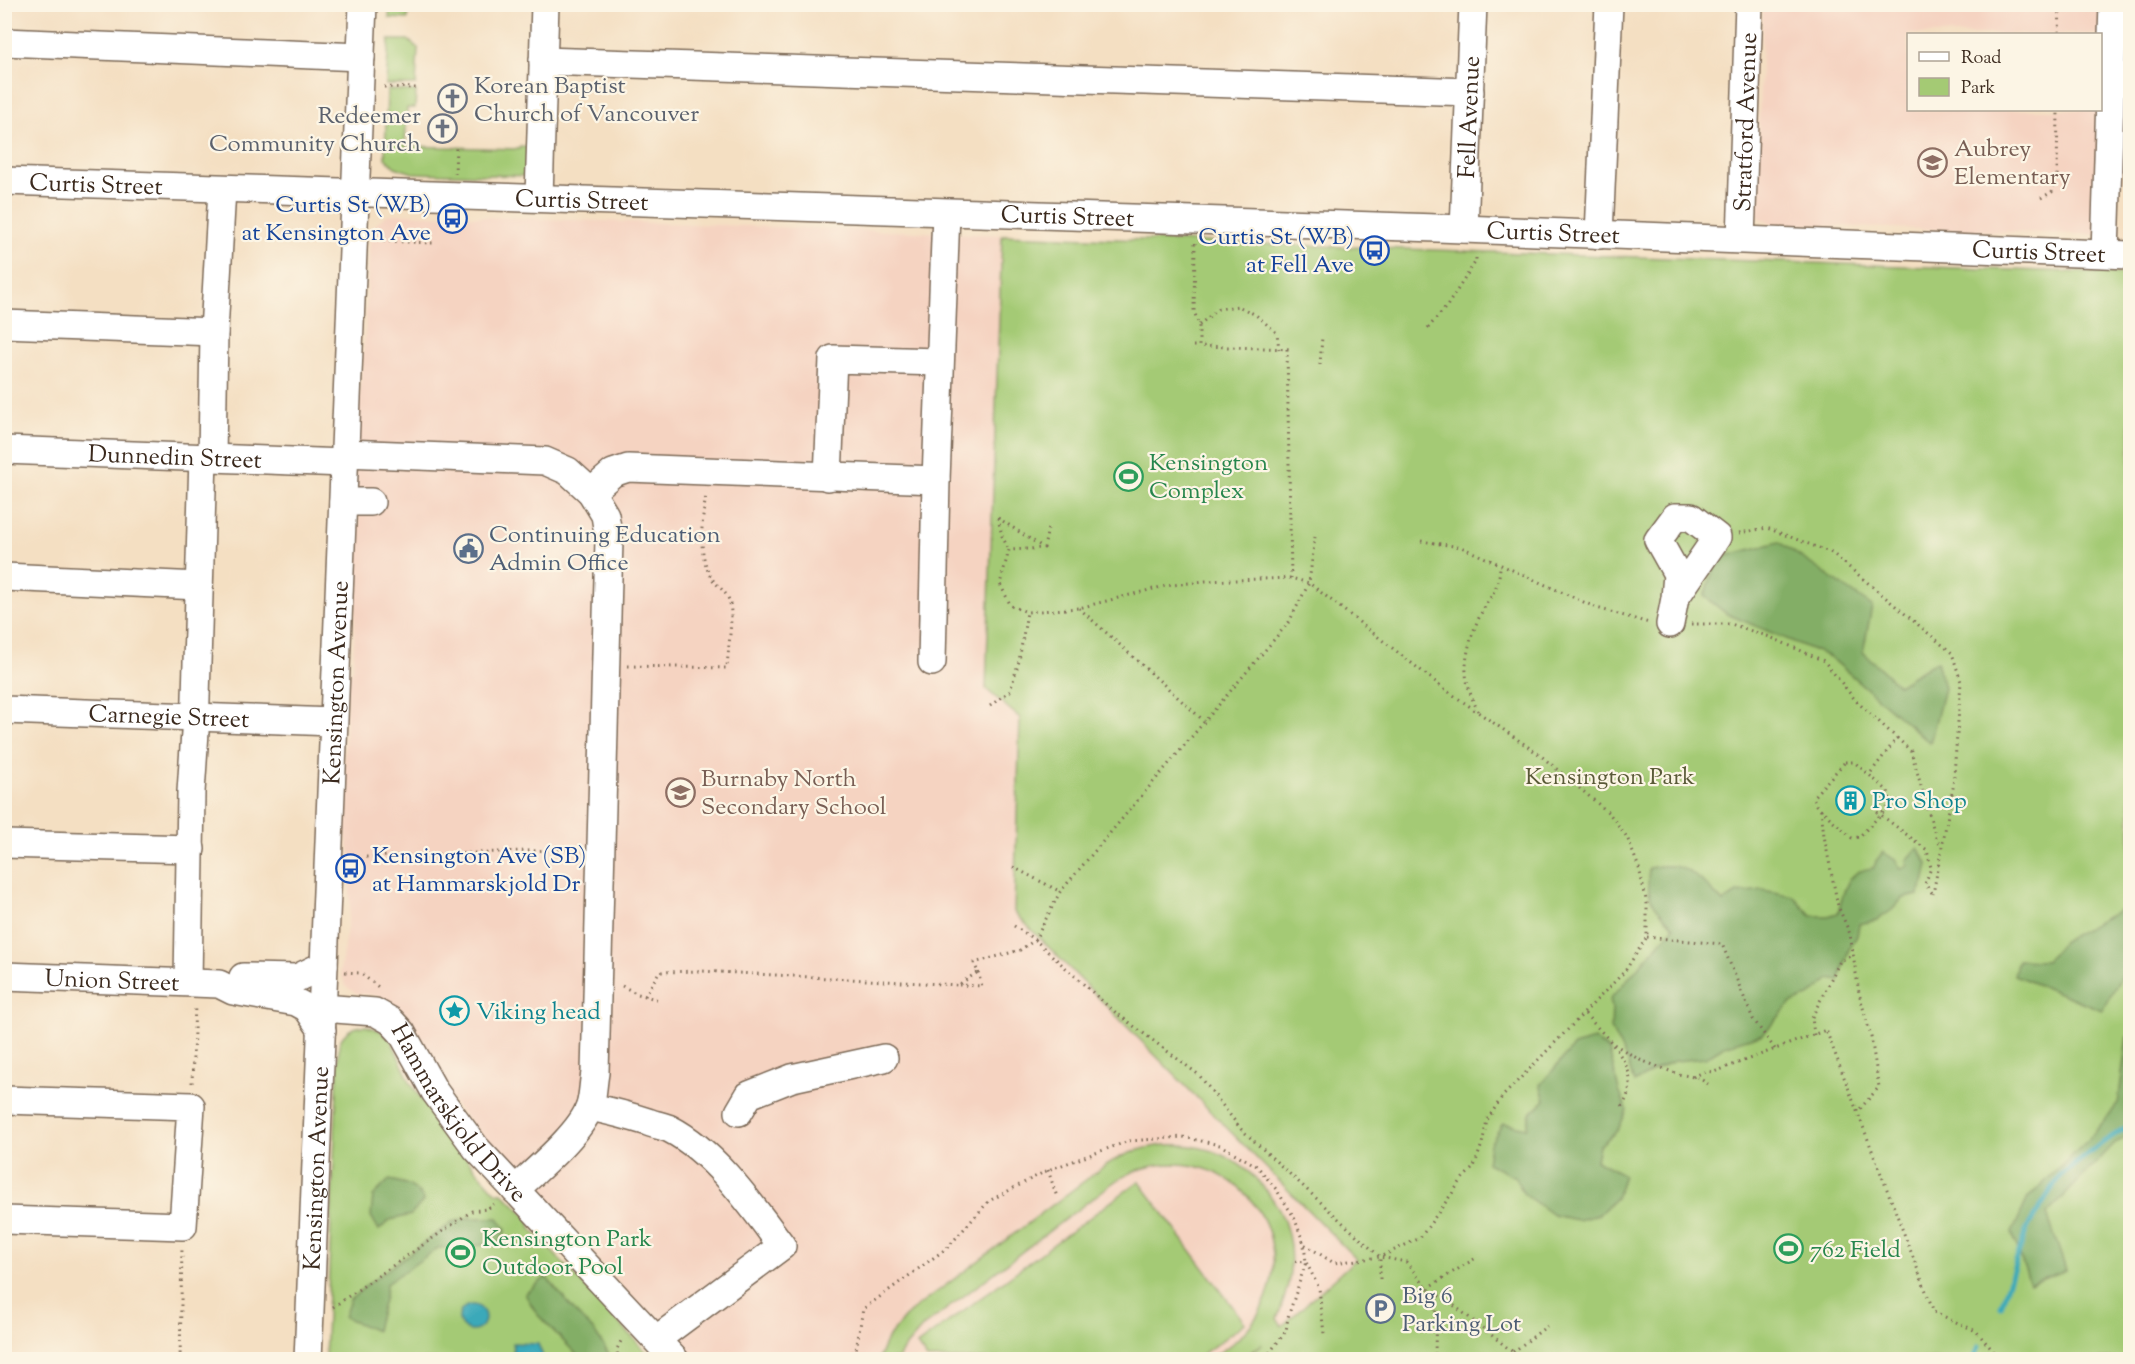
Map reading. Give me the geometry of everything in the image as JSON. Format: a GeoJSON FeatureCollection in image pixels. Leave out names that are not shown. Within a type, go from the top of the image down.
{"type":"FeatureCollection","features":[{"type":"Feature","properties":{"kind":"street","name":"Kensington Avenue"},"geometry":{"type":"LineString","coordinates":[[308,1359],[363,4]]}},
{"type":"Feature","properties":{"kind":"street"},"geometry":{"type":"LineString","coordinates":[[539,197],[545,4]]}},
{"type":"Feature","properties":{"kind":"street","name":"Fell Avenue"},"geometry":{"type":"LineString","coordinates":[[1464,229],[1473,4]]}},
{"type":"Feature","properties":{"kind":"street"},"geometry":{"type":"LineString","coordinates":[[1599,235],[1609,4]]}},
{"type":"Feature","properties":{"kind":"street","name":"Stratford Avenue"},"geometry":{"type":"LineString","coordinates":[[1741,239],[1749,4]]}},
{"type":"Feature","properties":{"kind":"street"},"geometry":{"type":"LineString","coordinates":[[2113,4],[2118,254]]}},
{"type":"Feature","properties":{"kind":"street"},"geometry":{"type":"LineString","coordinates":[[4,42],[361,57]]}},
{"type":"Feature","properties":{"kind":"street"},"geometry":{"type":"LineString","coordinates":[[543,62],[1470,92]]}},
{"type":"Feature","properties":{"kind":"street","name":"Curtis Street"},"geometry":{"type":"LineString","coordinates":[[4,181],[539,197],[2118,254]]}},
{"type":"Feature","properties":{"kind":"street"},"geometry":{"type":"LineString","coordinates":[[201,983],[191,849],[191,792],[199,586],[222,189]]}},
{"type":"Feature","properties":{"kind":"street"},"geometry":{"type":"LineString","coordinates":[[932,662],[939,362],[946,213]]}},
{"type":"Feature","properties":{"kind":"street"},"geometry":{"type":"LineString","coordinates":[[4,324],[214,332]]}},
{"type":"Feature","properties":{"kind":"street"},"geometry":{"type":"LineString","coordinates":[[828,477],[833,359],[939,362]]}},
{"type":"Feature","properties":{"kind":"street","name":"Dunnedin Street"},"geometry":{"type":"LineString","coordinates":[[4,450],[207,458],[545,461],[568,471],[591,492],[605,515],[609,540],[595,1073],[590,1107]]}},
{"type":"Feature","properties":{"kind":"street"},"geometry":{"type":"LineString","coordinates":[[591,492],[613,473],[628,468],[936,480]]}},
{"type":"Feature","properties":{"kind":"street"},"geometry":{"type":"LineString","coordinates":[[343,502],[371,502]]}},
{"type":"Feature","properties":{"kind":"street"},"geometry":{"type":"LineString","coordinates":[[4,577],[199,586]]}},
{"type":"Feature","properties":{"kind":"street","name":"Carnegie Street"},"geometry":{"type":"LineString","coordinates":[[4,710],[333,722]]}},
{"type":"Feature","properties":{"kind":"street"},"geometry":{"type":"LineString","coordinates":[[4,843],[191,849]]}},
{"type":"Feature","properties":{"kind":"street","name":"Union Street"},"geometry":{"type":"LineString","coordinates":[[201,983],[235,977],[297,978],[324,965]]}},
{"type":"Feature","properties":{"kind":"street","name":"Union Street"},"geometry":{"type":"LineString","coordinates":[[4,976],[201,983],[296,1002],[322,1019]]}},
{"type":"Feature","properties":{"kind":"street","name":"Hammarskjold Drive"},"geometry":{"type":"LineString","coordinates":[[322,1019],[375,1012],[391,1021],[402,1033],[435,1092],[476,1148],[504,1197],[657,1339],[675,1359]]}},
{"type":"Feature","properties":{"kind":"street"},"geometry":{"type":"LineString","coordinates":[[739,1112],[749,1095],[792,1078],[884,1058]]}},
{"type":"Feature","properties":{"kind":"street"},"geometry":{"type":"LineString","coordinates":[[4,1100],[191,1106],[183,1226],[4,1220]]}},
{"type":"Feature","properties":{"kind":"street"},"geometry":{"type":"LineString","coordinates":[[504,1197],[562,1145],[590,1107],[670,1129],[722,1171],[782,1246],[657,1339]]}},
{"type":"Feature","properties":{"kind":"path"},"geometry":{"type":"LineString","coordinates":[[2054,4],[2060,9],[2059,33]]}},
{"type":"Feature","properties":{"kind":"path"},"geometry":{"type":"LineString","coordinates":[[384,87],[416,88]]}},
{"type":"Feature","properties":{"kind":"path"},"geometry":{"type":"LineString","coordinates":[[2040,198],[2052,192],[2057,176],[2058,111]]}},
{"type":"Feature","properties":{"kind":"path"},"geometry":{"type":"LineString","coordinates":[[455,175],[456,146]]}},
{"type":"Feature","properties":{"kind":"path"},"geometry":{"type":"LineString","coordinates":[[383,241],[433,243]]}},
{"type":"Feature","properties":{"kind":"path"},"geometry":{"type":"LineString","coordinates":[[1195,243],[1194,310],[1199,325],[1199,346]]}},
{"type":"Feature","properties":{"kind":"path"},"geometry":{"type":"LineString","coordinates":[[1428,328],[1447,306],[1476,261],[1476,254]]}},
{"type":"Feature","properties":{"kind":"path"},"geometry":{"type":"LineString","coordinates":[[1199,325],[1218,309],[1238,306],[1256,315],[1277,333],[1279,349]]}},
{"type":"Feature","properties":{"kind":"path"},"geometry":{"type":"LineString","coordinates":[[1320,365],[1322,336]]}},
{"type":"Feature","properties":{"kind":"path"},"geometry":{"type":"LineString","coordinates":[[1193,346],[1293,349]]}},
{"type":"Feature","properties":{"kind":"path"},"geometry":{"type":"LineString","coordinates":[[1287,349],[1291,578]]}},
{"type":"Feature","properties":{"kind":"path"},"geometry":{"type":"LineString","coordinates":[[623,666],[727,668],[731,614],[729,600],[713,580],[704,562],[702,542],[706,495]]}},
{"type":"Feature","properties":{"kind":"path"},"geometry":{"type":"LineString","coordinates":[[1044,548],[998,518],[1002,536],[1009,550],[1000,584],[1011,606],[1027,612],[1079,608],[1165,586],[1205,581],[1291,578],[1309,583],[1437,683],[1540,755],[1609,813],[1627,837],[1639,868],[1647,904],[1647,937],[1625,971],[1502,1097],[1487,1120],[1474,1167],[1463,1178],[1420,1238],[1380,1257],[1334,1263],[1304,1244]]}},
{"type":"Feature","properties":{"kind":"path"},"geometry":{"type":"LineString","coordinates":[[1044,548],[1048,528]]}},
{"type":"Feature","properties":{"kind":"path"},"geometry":{"type":"LineString","coordinates":[[1739,533],[1767,528],[1832,553],[1952,653],[1961,682],[1953,788],[1933,894],[1925,884],[1930,868],[1927,850],[1877,812]]}},
{"type":"Feature","properties":{"kind":"path"},"geometry":{"type":"LineString","coordinates":[[645,996],[658,972],[701,970],[982,986],[974,963],[1020,950],[1035,940],[1060,892],[1289,622],[1309,583],[1315,537]]}},
{"type":"Feature","properties":{"kind":"path"},"geometry":{"type":"LineString","coordinates":[[1009,550],[1044,548]]}},
{"type":"Feature","properties":{"kind":"path"},"geometry":{"type":"LineString","coordinates":[[1478,711],[1467,684],[1468,650],[1477,621],[1500,580],[1500,564]]}},
{"type":"Feature","properties":{"kind":"path"},"geometry":{"type":"LineString","coordinates":[[1079,608],[1204,721]]}},
{"type":"Feature","properties":{"kind":"path"},"geometry":{"type":"LineString","coordinates":[[990,706],[1010,691],[1019,661],[1027,612]]}},
{"type":"Feature","properties":{"kind":"path"},"geometry":{"type":"LineString","coordinates":[[1897,738],[1911,752],[1937,841],[1941,843]]}},
{"type":"Feature","properties":{"kind":"path"},"geometry":{"type":"LineString","coordinates":[[1845,762],[1854,762],[1888,792],[1891,804],[1881,815],[1859,837],[1852,838],[1816,805],[1814,797],[1845,762]]}},
{"type":"Feature","properties":{"kind":"path"},"geometry":{"type":"LineString","coordinates":[[1821,809],[1838,906],[1850,934],[1859,993],[1880,1087],[1858,1111]]}},
{"type":"Feature","properties":{"kind":"path"},"geometry":{"type":"LineString","coordinates":[[366,857],[590,849]]}},
{"type":"Feature","properties":{"kind":"path"},"geometry":{"type":"LineString","coordinates":[[1013,867],[1060,892]]}},
{"type":"Feature","properties":{"kind":"path"},"geometry":{"type":"LineString","coordinates":[[1014,926],[1035,940],[1111,1010],[1199,1075],[1241,1129],[1380,1257],[1406,1262],[1427,1288],[1513,1352],[1529,1359]]}},
{"type":"Feature","properties":{"kind":"path"},"geometry":{"type":"LineString","coordinates":[[1647,937],[1722,944],[1753,1019],[1775,1049]]}},
{"type":"Feature","properties":{"kind":"path"},"geometry":{"type":"LineString","coordinates":[[1814,1035],[1812,1017],[1840,962],[1853,954]]}},
{"type":"Feature","properties":{"kind":"path"},"geometry":{"type":"LineString","coordinates":[[958,985],[978,972]]}},
{"type":"Feature","properties":{"kind":"path"},"geometry":{"type":"LineString","coordinates":[[191,1106],[201,983]]}},
{"type":"Feature","properties":{"kind":"path"},"geometry":{"type":"LineString","coordinates":[[622,986],[659,1000]]}},
{"type":"Feature","properties":{"kind":"path"},"geometry":{"type":"LineString","coordinates":[[1585,1014],[1624,1059],[1630,1076],[1629,1095],[1622,1107]]}},
{"type":"Feature","properties":{"kind":"path"},"geometry":{"type":"LineString","coordinates":[[1693,1077],[1706,1071],[1714,1072],[1826,1030],[1934,1311],[1976,1331],[2001,1359]]}},
{"type":"Feature","properties":{"kind":"path"},"geometry":{"type":"LineString","coordinates":[[1612,1043],[1640,1060],[1708,1084]]}},
{"type":"Feature","properties":{"kind":"path"},"geometry":{"type":"LineString","coordinates":[[843,1359],[855,1350],[863,1309],[947,1248],[989,1201],[1048,1170],[1129,1141],[1183,1137],[1220,1145],[1257,1166],[1276,1189],[1294,1217],[1304,1244],[1306,1262],[1319,1288],[1324,1334]]}},
{"type":"Feature","properties":{"kind":"path"},"geometry":{"type":"LineString","coordinates":[[1048,1170],[1057,1197]]}},
{"type":"Feature","properties":{"kind":"path"},"geometry":{"type":"LineString","coordinates":[[333,1307],[472,1211],[487,1209],[504,1197]]}},
{"type":"Feature","properties":{"kind":"path"},"geometry":{"type":"LineString","coordinates":[[180,1359],[183,1226]]}},
{"type":"Feature","properties":{"kind":"path"},"geometry":{"type":"LineString","coordinates":[[1380,1257],[1380,1279]]}},
{"type":"Feature","properties":{"kind":"path"},"geometry":{"type":"LineString","coordinates":[[1427,1288],[1476,1258]]}},
{"type":"Feature","properties":{"kind":"path"},"geometry":{"type":"LineString","coordinates":[[1295,1261],[1306,1262]]}},
{"type":"Feature","properties":{"kind":"path"},"geometry":{"type":"LineString","coordinates":[[1254,1353],[1263,1359],[1286,1331],[1287,1317],[1306,1262]]}},
{"type":"Feature","properties":{"kind":"path"},"geometry":{"type":"LineString","coordinates":[[1435,1359],[1436,1293]]}},
{"type":"Feature","properties":{"kind":"path"},"geometry":{"type":"LineString","coordinates":[[1513,1352],[1547,1326]]}},
{"type":"Feature","properties":{"kind":"path"},"geometry":{"type":"LineString","coordinates":[[618,1359],[617,1349],[621,1341]]}},
{"type":"Feature","properties":{"kind":"path"},"geometry":{"type":"LineString","coordinates":[[1513,1352],[1514,1359]]}},
{"type":"Feature","properties":{"kind":"shaded area","name":"Aubrey Elementary"},"geometry":{"type":"Polygon","coordinates":[[[1763,5],[2113,5],[2105,235],[1772,224],[1756,215],[1763,5]]]}},
{"type":"Feature","properties":{"kind":"shaded area","name":"Burnaby North Secondary School"},"geometry":{"type":"Polygon","coordinates":[[[387,215],[1002,235],[986,689],[1020,718],[1015,912],[1356,1259],[1246,1359],[688,1359],[457,1108],[400,1009],[379,996],[355,993],[346,986],[340,971],[350,909],[350,853],[342,820],[347,680],[353,668],[360,495],[355,487],[357,419],[370,236],[372,229],[380,220],[387,215]]]}},
{"type":"Feature","properties":{"kind":"green space"},"geometry":{"type":"Polygon","coordinates":[[[390,5],[409,5],[408,19],[389,18],[390,5]]]}},
{"type":"Feature","properties":{"kind":"green space"},"geometry":{"type":"Polygon","coordinates":[[[389,40],[408,40],[418,48],[416,85],[386,85],[389,40]]]}},
{"type":"Feature","properties":{"kind":"green space"},"geometry":{"type":"Polygon","coordinates":[[[387,90],[416,91],[415,108],[407,108],[405,146],[519,149],[520,147],[531,147],[531,176],[413,173],[395,167],[385,158],[387,90]]]}},
{"type":"Feature","properties":{"kind":"green space","name":"Kensington Park"},"geometry":{"type":"Polygon","coordinates":[[[1002,235],[2130,274],[2130,1359],[1246,1359],[1262,1344],[1241,1359],[1210,1359],[1242,1335],[1257,1316],[1271,1281],[1272,1247],[1262,1217],[1243,1192],[1216,1174],[1185,1165],[1150,1167],[1114,1182],[923,1327],[898,1359],[878,1360],[887,1339],[909,1313],[1103,1167],[1145,1148],[1167,1145],[1210,1150],[1230,1159],[1248,1172],[1269,1194],[1282,1216],[1290,1245],[1289,1278],[1277,1319],[1282,1326],[1356,1259],[1014,912],[1020,718],[986,689],[1002,235]]]}},
{"type":"Feature","properties":{"kind":"green space"},"geometry":{"type":"Polygon","coordinates":[[[1779,542],[1872,606],[1863,652],[1898,685],[1937,661],[1944,688],[1930,743],[1830,657],[1727,614],[1704,596],[1718,558],[1779,542]]]}},
{"type":"Feature","properties":{"kind":"green space"},"geometry":{"type":"Polygon","coordinates":[[[1918,848],[1928,864],[1924,883],[1918,895],[1903,898],[1892,910],[1877,920],[1859,924],[1857,936],[1849,949],[1839,981],[1830,979],[1811,995],[1790,1004],[1763,1034],[1724,1046],[1705,1058],[1675,1061],[1656,1069],[1634,1083],[1628,1062],[1611,1029],[1610,999],[1674,927],[1652,902],[1648,888],[1649,868],[1673,866],[1683,868],[1699,878],[1723,902],[1737,893],[1763,890],[1793,896],[1812,916],[1828,916],[1838,913],[1845,889],[1852,877],[1864,870],[1874,868],[1883,852],[1895,860],[1901,869],[1908,866],[1907,860],[1918,848]]]}},
{"type":"Feature","properties":{"kind":"green space"},"geometry":{"type":"Polygon","coordinates":[[[2122,909],[2130,939],[2130,962],[2102,1010],[2014,975],[2018,960],[2046,961],[2064,940],[2122,909]]]}},
{"type":"Feature","properties":{"kind":"green space"},"geometry":{"type":"Polygon","coordinates":[[[366,1026],[379,1030],[391,1040],[411,1084],[476,1170],[497,1193],[503,1193],[529,1219],[531,1229],[653,1359],[325,1360],[339,1044],[350,1030],[366,1026]]]}},
{"type":"Feature","properties":{"kind":"green space"},"geometry":{"type":"Polygon","coordinates":[[[2127,1037],[2130,1037],[2130,1136],[2115,1143],[2047,1214],[2066,1270],[2030,1284],[2012,1233],[2028,1198],[2089,1139],[2118,1104],[2127,1037]]]}},
{"type":"Feature","properties":{"kind":"green space"},"geometry":{"type":"Polygon","coordinates":[[[1594,1040],[1609,1050],[1619,1091],[1627,1110],[1618,1130],[1599,1146],[1596,1160],[1624,1175],[1616,1198],[1598,1215],[1577,1220],[1553,1215],[1524,1194],[1515,1177],[1487,1163],[1490,1144],[1503,1123],[1527,1128],[1530,1114],[1545,1100],[1540,1085],[1574,1046],[1594,1040]]]}},
{"type":"Feature","properties":{"kind":"green space"},"geometry":{"type":"Polygon","coordinates":[[[389,1180],[410,1186],[424,1200],[411,1215],[390,1220],[379,1230],[371,1216],[373,1196],[389,1180]]]}},
{"type":"Feature","properties":{"kind":"green space"},"geometry":{"type":"Polygon","coordinates":[[[1139,1181],[1245,1323],[1196,1359],[927,1359],[917,1345],[1139,1181]]]}},
{"type":"Feature","properties":{"kind":"green space"},"geometry":{"type":"Polygon","coordinates":[[[468,1218],[498,1218],[506,1229],[500,1244],[438,1248],[386,1284],[376,1331],[344,1317],[350,1300],[368,1284],[452,1222],[468,1218]]]}},
{"type":"Feature","properties":{"kind":"green space"},"geometry":{"type":"Polygon","coordinates":[[[546,1277],[594,1331],[612,1359],[581,1359],[537,1314],[525,1294],[546,1277]]]}},
{"type":"Feature","properties":{"kind":"water"},"geometry":{"type":"Polygon","coordinates":[[[472,1305],[481,1309],[485,1318],[481,1327],[472,1331],[463,1327],[459,1318],[463,1309],[472,1305]]]}},
{"type":"Feature","properties":{"kind":"water"},"geometry":{"type":"Polygon","coordinates":[[[513,1343],[538,1344],[544,1359],[513,1359],[513,1343]]]}},
{"type":"Feature","properties":{"kind":"waterway"},"geometry":{"type":"LineString","coordinates":[[2001,1306],[2027,1228],[2061,1175],[2102,1143],[2130,1125]]}},
{"type":"Feature","properties":{"kind":"waterway"},"geometry":{"type":"LineString","coordinates":[[1974,1360],[1979,1346]]}},
{"type":"Feature","properties":{"kind":"place","name":"Korean Baptist Church of Vancouver"},"geometry":{"type":"Point","coordinates":[453,99]}},
{"type":"Feature","properties":{"kind":"place","name":"Redeemer Community Church"},"geometry":{"type":"Point","coordinates":[442,129]}},
{"type":"Feature","properties":{"kind":"place","name":"Aubrey Elementary"},"geometry":{"type":"Point","coordinates":[1933,162]}},
{"type":"Feature","properties":{"kind":"place","name":"Curtis St (WB) at Kensington Ave"},"geometry":{"type":"Point","coordinates":[452,218]}},
{"type":"Feature","properties":{"kind":"place","name":"Curtis St (WB) at Fell Ave"},"geometry":{"type":"Point","coordinates":[1375,250]}},
{"type":"Feature","properties":{"kind":"place","name":"Kensington Complex"},"geometry":{"type":"Point","coordinates":[1128,476]}},
{"type":"Feature","properties":{"kind":"place","name":"Continuing Education Admin Office"},"geometry":{"type":"Point","coordinates":[468,548]}},
{"type":"Feature","properties":{"kind":"place","name":"Burnaby North Secondary School"},"geometry":{"type":"Point","coordinates":[680,792]}},
{"type":"Feature","properties":{"kind":"place","name":"Pro Shop"},"geometry":{"type":"Point","coordinates":[1851,800]}},
{"type":"Feature","properties":{"kind":"place","name":"Kensington Ave (SB) at Hammarskjold Dr"},"geometry":{"type":"Point","coordinates":[351,869]}},
{"type":"Feature","properties":{"kind":"place","name":"Viking head"},"geometry":{"type":"Point","coordinates":[455,1011]}},
{"type":"Feature","properties":{"kind":"place","name":"762 Field"},"geometry":{"type":"Point","coordinates":[1789,1249]}},
{"type":"Feature","properties":{"kind":"place","name":"Kensington Park Outdoor Pool"},"geometry":{"type":"Point","coordinates":[461,1252]}},
{"type":"Feature","properties":{"kind":"place","name":"Big 6 Parking Lot"},"geometry":{"type":"Point","coordinates":[1381,1309]}}]}
